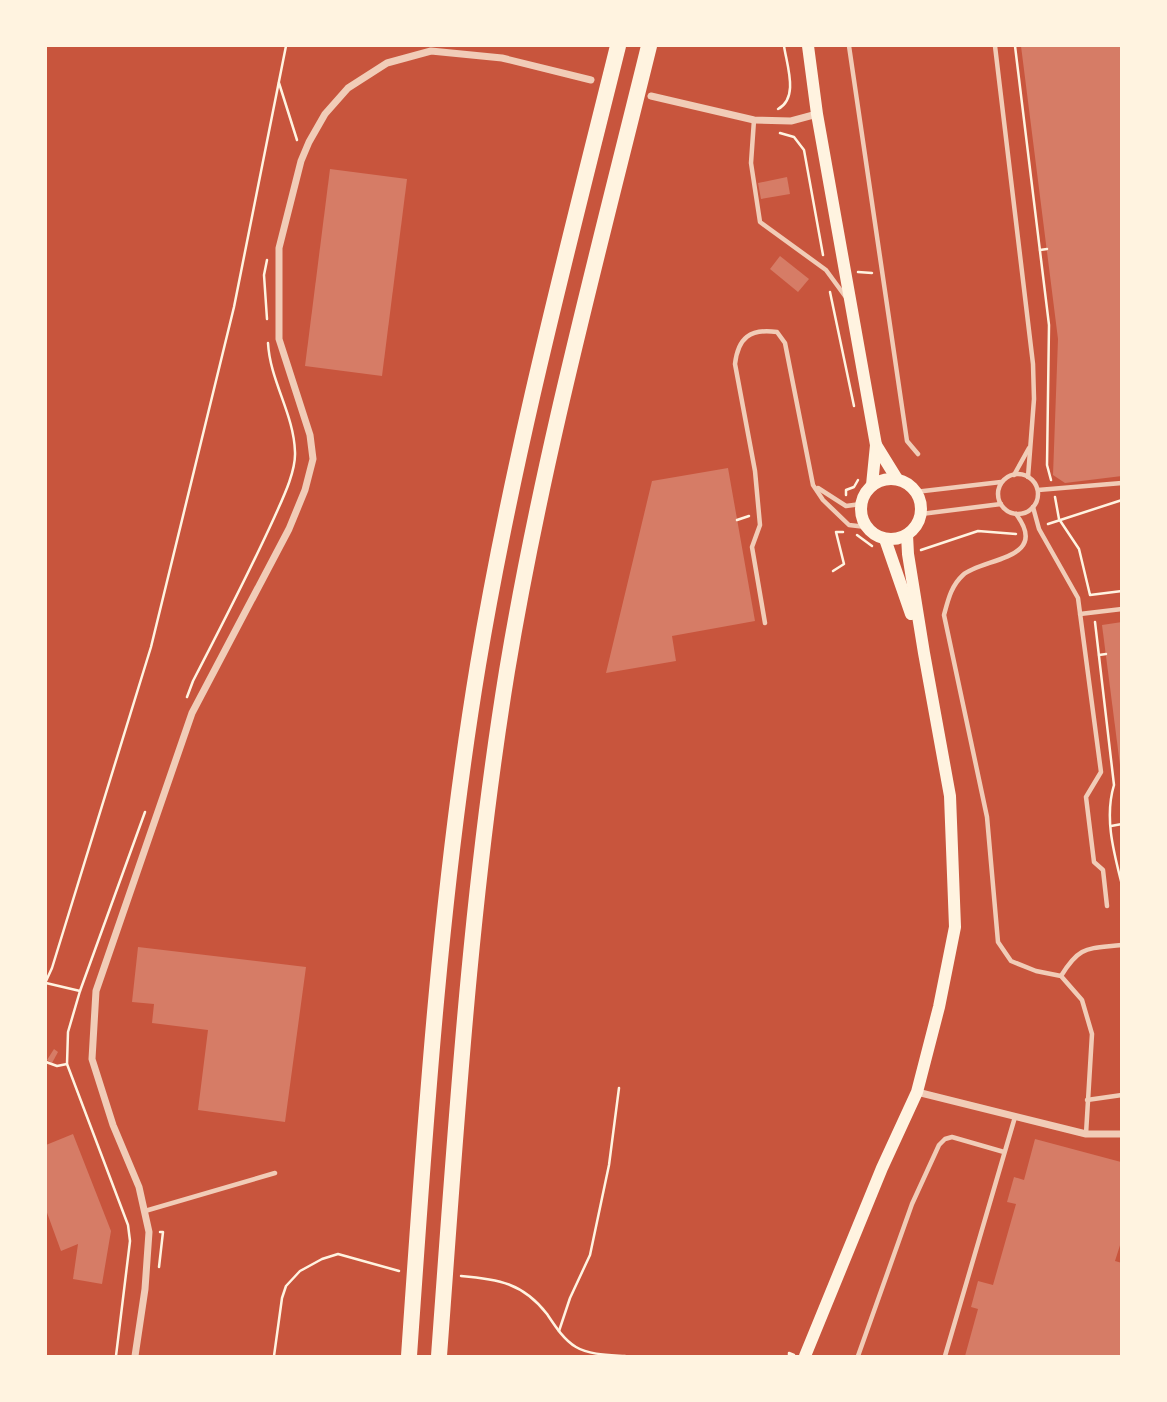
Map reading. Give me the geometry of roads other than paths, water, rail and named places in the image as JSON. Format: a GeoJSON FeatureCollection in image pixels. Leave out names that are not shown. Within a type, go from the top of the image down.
{"type":"FeatureCollection","features":[{"type":"Feature","properties":{"kind":"highway"},"geometry":{"type":"LineString","coordinates":[[409,1356],[426,1113],[446,895],[478,668],[521,441],[618,46]]}},
{"type":"Feature","properties":{"kind":"highway"},"geometry":{"type":"LineString","coordinates":[[439,1356],[465,1005],[488,796],[505,683],[549,454],[649,46]]}},
{"type":"Feature","properties":{"kind":"main road"},"geometry":{"type":"LineString","coordinates":[[808,46],[817,114],[876,445],[872,485]]}},
{"type":"Feature","properties":{"kind":"main road"},"geometry":{"type":"LineString","coordinates":[[876,445],[897,479]]}},
{"type":"Feature","properties":{"kind":"main road"},"geometry":{"type":"LineString","coordinates":[[884,479],[897,479],[907,483],[915,492],[920,502],[920,514],[916,525],[907,535],[897,539],[885,539],[866,527],[860,504],[865,492],[872,485],[884,479]]}},
{"type":"Feature","properties":{"kind":"main road"},"geometry":{"type":"LineString","coordinates":[[805,1356],[882,1168],[917,1092],[939,1007],[955,927],[950,796],[924,653],[907,535]]}},
{"type":"Feature","properties":{"kind":"main road"},"geometry":{"type":"LineString","coordinates":[[885,539],[924,653]]}},
{"type":"Feature","properties":{"kind":"street"},"geometry":{"type":"LineString","coordinates":[[135,1356],[149,1232],[139,1187],[113,1125],[92,1059],[96,991],[192,713],[289,529],[305,490],[313,459],[310,435],[279,339],[279,248],[301,161],[326,114],[348,88],[387,63],[431,48],[502,58],[590,80]]}},
{"type":"Feature","properties":{"kind":"street"},"geometry":{"type":"LineString","coordinates":[[651,96],[754,120],[791,121],[817,114]]}},
{"type":"Feature","properties":{"kind":"street"},"geometry":{"type":"LineString","coordinates":[[917,1092],[1086,1133],[1122,1134]]}},
{"type":"Feature","properties":{"kind":"lane"},"geometry":{"type":"LineString","coordinates":[[849,46],[907,441],[918,454]]}},
{"type":"Feature","properties":{"kind":"lane"},"geometry":{"type":"LineString","coordinates":[[995,46],[1033,364],[1034,399],[1028,477]]}},
{"type":"Feature","properties":{"kind":"lane"},"geometry":{"type":"LineString","coordinates":[[754,120],[751,163],[760,222],[826,271],[851,304]]}},
{"type":"Feature","properties":{"kind":"lane"},"geometry":{"type":"LineString","coordinates":[[765,623],[752,547],[760,525],[755,471],[734,364],[737,348],[743,338],[766,330],[777,332],[785,343],[813,485],[823,500],[849,525],[866,527]]}},
{"type":"Feature","properties":{"kind":"lane"},"geometry":{"type":"LineString","coordinates":[[915,492],[1002,482],[1014,475],[1029,447]]}},
{"type":"Feature","properties":{"kind":"lane"},"geometry":{"type":"LineString","coordinates":[[1014,475],[1028,477],[1038,491],[1032,508],[1016,514]]}},
{"type":"Feature","properties":{"kind":"lane"},"geometry":{"type":"LineString","coordinates":[[1002,482],[998,493],[1001,504],[1016,514],[1023,523],[1024,541],[1016,553],[965,573],[951,591],[944,615],[987,817],[998,942],[1011,961],[1036,971],[1061,976],[1082,1000],[1092,1034],[1086,1133]]}},
{"type":"Feature","properties":{"kind":"lane"},"geometry":{"type":"LineString","coordinates":[[1038,491],[1122,483]]}},
{"type":"Feature","properties":{"kind":"lane"},"geometry":{"type":"LineString","coordinates":[[813,485],[846,506],[860,504]]}},
{"type":"Feature","properties":{"kind":"lane"},"geometry":{"type":"LineString","coordinates":[[920,514],[1001,504]]}},
{"type":"Feature","properties":{"kind":"lane"},"geometry":{"type":"LineString","coordinates":[[1032,508],[1039,529],[1077,597],[1101,772],[1086,797],[1094,862],[1102,870],[1107,906]]}},
{"type":"Feature","properties":{"kind":"lane"},"geometry":{"type":"LineString","coordinates":[[1080,614],[1122,609]]}},
{"type":"Feature","properties":{"kind":"lane"},"geometry":{"type":"LineString","coordinates":[[1061,976],[1073,957],[1090,948],[1122,944]]}},
{"type":"Feature","properties":{"kind":"lane"},"geometry":{"type":"LineString","coordinates":[[1087,1100],[1122,1095]]}},
{"type":"Feature","properties":{"kind":"lane"},"geometry":{"type":"LineString","coordinates":[[945,1356],[1015,1117]]}},
{"type":"Feature","properties":{"kind":"lane"},"geometry":{"type":"LineString","coordinates":[[858,1356],[912,1204],[939,1145],[944,1139],[952,1137],[1004,1152]]}},
{"type":"Feature","properties":{"kind":"lane"},"geometry":{"type":"LineString","coordinates":[[144,1212],[275,1173]]}}]}
